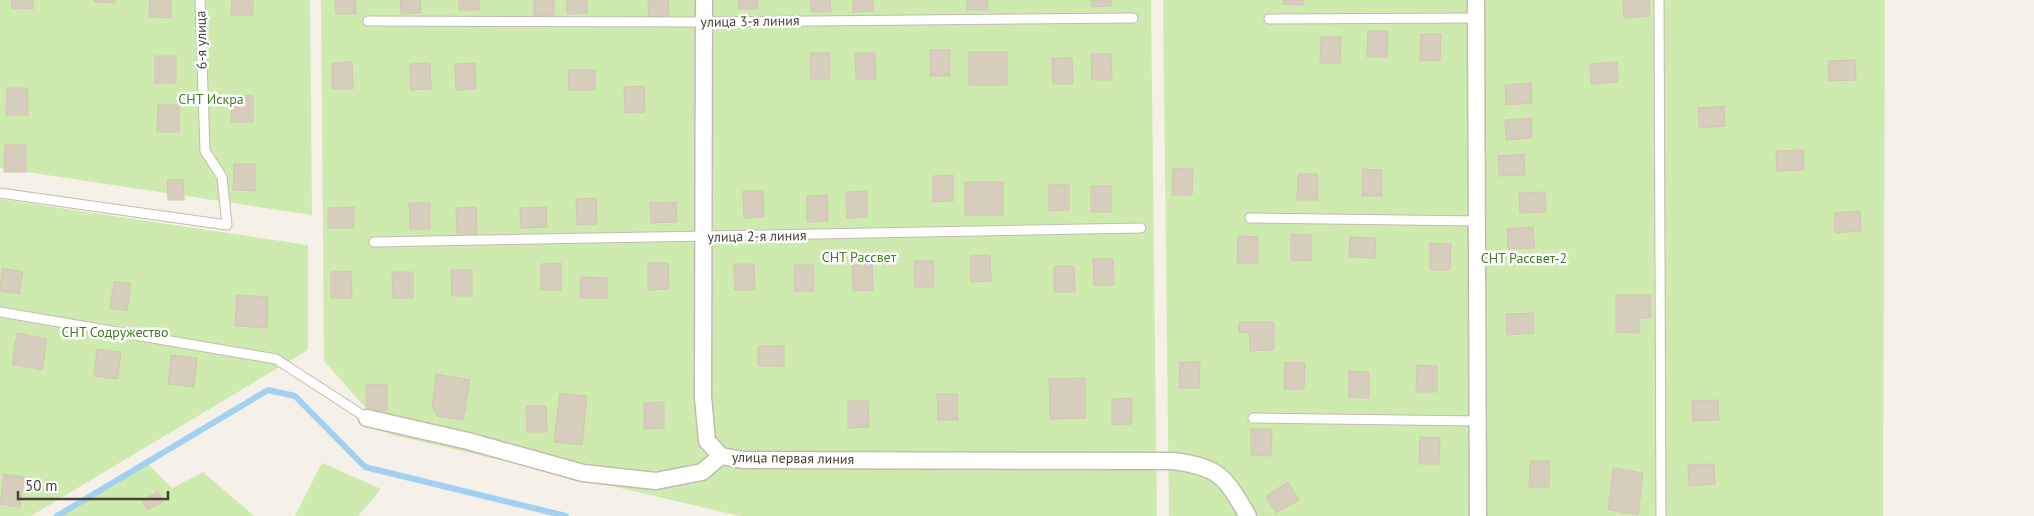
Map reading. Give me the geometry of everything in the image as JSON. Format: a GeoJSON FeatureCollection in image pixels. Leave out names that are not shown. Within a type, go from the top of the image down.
{"type":"FeatureCollection","features":[{"type":"Feature","properties":{"kind":"street"},"geometry":{"type":"LineString","coordinates":[[704,0],[702,397],[707,440],[721,456]]}},
{"type":"Feature","properties":{"kind":"street"},"geometry":{"type":"LineString","coordinates":[[1476,0],[1478,516]]}},
{"type":"Feature","properties":{"kind":"street","name":"улица первая линия"},"geometry":{"type":"LineString","coordinates":[[367,418],[468,441],[583,473],[656,481],[702,472],[721,456],[743,460],[1174,461],[1200,464],[1223,478],[1248,516]]}},
{"type":"Feature","properties":{"kind":"lane","name":"6-я улица"},"geometry":{"type":"LineString","coordinates":[[0,193],[228,225],[222,177],[204,151],[200,0]]}},
{"type":"Feature","properties":{"kind":"lane"},"geometry":{"type":"LineString","coordinates":[[1659,0],[1661,516]]}},
{"type":"Feature","properties":{"kind":"lane","name":"улица 3-я линия"},"geometry":{"type":"LineString","coordinates":[[368,21],[705,22],[1134,18]]}},
{"type":"Feature","properties":{"kind":"lane"},"geometry":{"type":"LineString","coordinates":[[1269,19],[1476,18]]}},
{"type":"Feature","properties":{"kind":"lane"},"geometry":{"type":"LineString","coordinates":[[1250,218],[1478,221]]}},
{"type":"Feature","properties":{"kind":"lane","name":"улица 2-я линия"},"geometry":{"type":"LineString","coordinates":[[374,242],[1141,228]]}},
{"type":"Feature","properties":{"kind":"lane"},"geometry":{"type":"LineString","coordinates":[[0,312],[276,359],[367,418]]}},
{"type":"Feature","properties":{"kind":"lane"},"geometry":{"type":"LineString","coordinates":[[1253,418],[1478,421]]}},
{"type":"Feature","properties":{"kind":"green space","name":"СНТ Искра"},"geometry":{"type":"Polygon","coordinates":[[[0,0],[310,0],[312,215],[0,168],[0,0]]]}},
{"type":"Feature","properties":{"kind":"green space","name":"СНТ Рассвет"},"geometry":{"type":"Polygon","coordinates":[[[321,0],[1151,0],[1157,516],[740,516],[389,434],[324,361],[321,0]]]}},
{"type":"Feature","properties":{"kind":"green space","name":"СНТ Рассвет-2"},"geometry":{"type":"Polygon","coordinates":[[[1163,0],[1885,0],[1883,516],[1169,516],[1163,0]]]}},
{"type":"Feature","properties":{"kind":"green space","name":"СНТ Содружество"},"geometry":{"type":"Polygon","coordinates":[[[0,199],[308,245],[308,350],[31,516],[0,516],[0,199]]]}},
{"type":"Feature","properties":{"kind":"green space"},"geometry":{"type":"Polygon","coordinates":[[[147,463],[172,488],[203,472],[254,516],[60,516],[147,463]]]}},
{"type":"Feature","properties":{"kind":"green space"},"geometry":{"type":"Polygon","coordinates":[[[322,463],[381,489],[358,516],[295,516],[322,463]]]}},
{"type":"Feature","properties":{"kind":"building"},"geometry":{"type":"Polygon","coordinates":[[[12,0],[33,0],[33,9],[11,8],[12,0]]]}},
{"type":"Feature","properties":{"kind":"building"},"geometry":{"type":"Polygon","coordinates":[[[94,0],[115,0],[115,3],[94,2],[94,0]]]}},
{"type":"Feature","properties":{"kind":"building"},"geometry":{"type":"Polygon","coordinates":[[[150,0],[171,0],[171,18],[149,17],[150,0]]]}},
{"type":"Feature","properties":{"kind":"building"},"geometry":{"type":"Polygon","coordinates":[[[232,0],[253,0],[253,15],[231,15],[232,0]]]}},
{"type":"Feature","properties":{"kind":"building"},"geometry":{"type":"Polygon","coordinates":[[[335,0],[356,0],[356,14],[336,14],[335,0]]]}},
{"type":"Feature","properties":{"kind":"building"},"geometry":{"type":"Polygon","coordinates":[[[400,0],[420,0],[421,13],[401,14],[400,0]]]}},
{"type":"Feature","properties":{"kind":"building"},"geometry":{"type":"Polygon","coordinates":[[[459,0],[479,0],[479,10],[459,10],[459,0]]]}},
{"type":"Feature","properties":{"kind":"building"},"geometry":{"type":"Polygon","coordinates":[[[534,0],[554,0],[554,15],[534,16],[534,0]]]}},
{"type":"Feature","properties":{"kind":"building"},"geometry":{"type":"Polygon","coordinates":[[[567,0],[587,0],[587,13],[567,14],[567,0]]]}},
{"type":"Feature","properties":{"kind":"building"},"geometry":{"type":"Polygon","coordinates":[[[648,0],[668,0],[669,17],[649,17],[648,0]]]}},
{"type":"Feature","properties":{"kind":"building"},"geometry":{"type":"Polygon","coordinates":[[[738,0],[758,0],[758,9],[738,9],[738,0]]]}},
{"type":"Feature","properties":{"kind":"building"},"geometry":{"type":"Polygon","coordinates":[[[810,0],[830,0],[831,12],[811,12],[810,0]]]}},
{"type":"Feature","properties":{"kind":"building"},"geometry":{"type":"Polygon","coordinates":[[[853,0],[873,0],[873,11],[853,12],[853,0]]]}},
{"type":"Feature","properties":{"kind":"building"},"geometry":{"type":"Polygon","coordinates":[[[967,0],[987,0],[988,10],[967,10],[967,0]]]}},
{"type":"Feature","properties":{"kind":"building"},"geometry":{"type":"Polygon","coordinates":[[[1091,0],[1111,0],[1111,6],[1091,7],[1091,0]]]}},
{"type":"Feature","properties":{"kind":"building"},"geometry":{"type":"Polygon","coordinates":[[[1283,0],[1303,0],[1303,5],[1283,4],[1283,0]]]}},
{"type":"Feature","properties":{"kind":"building"},"geometry":{"type":"Polygon","coordinates":[[[1623,0],[1649,0],[1650,16],[1624,18],[1623,0]]]}},
{"type":"Feature","properties":{"kind":"building"},"geometry":{"type":"Polygon","coordinates":[[[1368,31],[1388,31],[1387,57],[1367,57],[1368,31]]]}},
{"type":"Feature","properties":{"kind":"building"},"geometry":{"type":"Polygon","coordinates":[[[1421,34],[1441,34],[1440,61],[1420,60],[1421,34]]]}},
{"type":"Feature","properties":{"kind":"building"},"geometry":{"type":"Polygon","coordinates":[[[1321,37],[1341,37],[1340,63],[1320,63],[1321,37]]]}},
{"type":"Feature","properties":{"kind":"building"},"geometry":{"type":"Polygon","coordinates":[[[930,50],[950,50],[950,76],[930,76],[930,50]]]}},
{"type":"Feature","properties":{"kind":"building"},"geometry":{"type":"Polygon","coordinates":[[[969,52],[1007,52],[1007,85],[969,85],[969,52]]]}},
{"type":"Feature","properties":{"kind":"building"},"geometry":{"type":"Polygon","coordinates":[[[810,53],[830,53],[830,79],[810,79],[810,53]]]}},
{"type":"Feature","properties":{"kind":"building"},"geometry":{"type":"Polygon","coordinates":[[[855,53],[875,53],[876,79],[856,79],[855,53]]]}},
{"type":"Feature","properties":{"kind":"building"},"geometry":{"type":"Polygon","coordinates":[[[1091,54],[1111,54],[1112,80],[1092,80],[1091,54]]]}},
{"type":"Feature","properties":{"kind":"building"},"geometry":{"type":"Polygon","coordinates":[[[155,56],[176,56],[176,83],[155,83],[155,56]]]}},
{"type":"Feature","properties":{"kind":"building"},"geometry":{"type":"Polygon","coordinates":[[[1052,58],[1072,58],[1073,84],[1053,84],[1052,58]]]}},
{"type":"Feature","properties":{"kind":"building"},"geometry":{"type":"Polygon","coordinates":[[[1855,60],[1856,80],[1829,81],[1828,61],[1855,60]]]}},
{"type":"Feature","properties":{"kind":"building"},"geometry":{"type":"Polygon","coordinates":[[[352,62],[353,89],[332,89],[332,63],[352,62]]]}},
{"type":"Feature","properties":{"kind":"building"},"geometry":{"type":"Polygon","coordinates":[[[1617,62],[1618,82],[1591,84],[1590,64],[1617,62]]]}},
{"type":"Feature","properties":{"kind":"building"},"geometry":{"type":"Polygon","coordinates":[[[430,63],[431,89],[410,90],[410,64],[430,63]]]}},
{"type":"Feature","properties":{"kind":"building"},"geometry":{"type":"Polygon","coordinates":[[[475,63],[476,89],[456,90],[455,64],[475,63]]]}},
{"type":"Feature","properties":{"kind":"building"},"geometry":{"type":"Polygon","coordinates":[[[568,70],[595,70],[595,90],[569,90],[568,70]]]}},
{"type":"Feature","properties":{"kind":"building"},"geometry":{"type":"Polygon","coordinates":[[[1531,83],[1532,103],[1506,105],[1505,85],[1531,83]]]}},
{"type":"Feature","properties":{"kind":"building"},"geometry":{"type":"Polygon","coordinates":[[[644,86],[645,112],[625,113],[624,87],[644,86]]]}},
{"type":"Feature","properties":{"kind":"building"},"geometry":{"type":"Polygon","coordinates":[[[7,88],[28,88],[28,115],[6,115],[7,88]]]}},
{"type":"Feature","properties":{"kind":"building"},"geometry":{"type":"Polygon","coordinates":[[[232,95],[253,96],[253,122],[231,122],[232,95]]]}},
{"type":"Feature","properties":{"kind":"building"},"geometry":{"type":"Polygon","coordinates":[[[158,105],[179,105],[179,132],[157,132],[158,105]]]}},
{"type":"Feature","properties":{"kind":"building"},"geometry":{"type":"Polygon","coordinates":[[[1724,106],[1725,126],[1699,128],[1698,108],[1724,106]]]}},
{"type":"Feature","properties":{"kind":"building"},"geometry":{"type":"Polygon","coordinates":[[[1531,118],[1532,138],[1506,140],[1505,120],[1531,118]]]}},
{"type":"Feature","properties":{"kind":"building"},"geometry":{"type":"Polygon","coordinates":[[[5,145],[26,145],[26,172],[4,172],[5,145]]]}},
{"type":"Feature","properties":{"kind":"building"},"geometry":{"type":"Polygon","coordinates":[[[1803,150],[1804,170],[1777,171],[1776,151],[1803,150]]]}},
{"type":"Feature","properties":{"kind":"building"},"geometry":{"type":"Polygon","coordinates":[[[1524,154],[1525,175],[1499,176],[1498,156],[1524,154]]]}},
{"type":"Feature","properties":{"kind":"building"},"geometry":{"type":"Polygon","coordinates":[[[234,164],[255,164],[255,191],[233,190],[234,164]]]}},
{"type":"Feature","properties":{"kind":"building"},"geometry":{"type":"Polygon","coordinates":[[[1173,168],[1193,169],[1192,195],[1172,195],[1173,168]]]}},
{"type":"Feature","properties":{"kind":"building"},"geometry":{"type":"Polygon","coordinates":[[[1362,169],[1382,170],[1382,196],[1362,196],[1362,169]]]}},
{"type":"Feature","properties":{"kind":"building"},"geometry":{"type":"Polygon","coordinates":[[[1298,174],[1318,174],[1318,200],[1297,200],[1298,174]]]}},
{"type":"Feature","properties":{"kind":"building"},"geometry":{"type":"Polygon","coordinates":[[[953,175],[953,201],[933,202],[933,176],[953,175]]]}},
{"type":"Feature","properties":{"kind":"building"},"geometry":{"type":"Polygon","coordinates":[[[183,179],[184,200],[168,200],[167,180],[183,179]]]}},
{"type":"Feature","properties":{"kind":"building"},"geometry":{"type":"Polygon","coordinates":[[[965,182],[1003,182],[1003,215],[965,215],[965,182]]]}},
{"type":"Feature","properties":{"kind":"building"},"geometry":{"type":"Polygon","coordinates":[[[1069,184],[1069,210],[1049,211],[1049,185],[1069,184]]]}},
{"type":"Feature","properties":{"kind":"building"},"geometry":{"type":"Polygon","coordinates":[[[1091,186],[1111,186],[1111,212],[1091,212],[1091,186]]]}},
{"type":"Feature","properties":{"kind":"building"},"geometry":{"type":"Polygon","coordinates":[[[743,191],[763,191],[764,217],[744,218],[743,191]]]}},
{"type":"Feature","properties":{"kind":"building"},"geometry":{"type":"Polygon","coordinates":[[[867,191],[867,217],[847,218],[846,192],[867,191]]]}},
{"type":"Feature","properties":{"kind":"building"},"geometry":{"type":"Polygon","coordinates":[[[1545,192],[1546,212],[1520,213],[1519,193],[1545,192]]]}},
{"type":"Feature","properties":{"kind":"building"},"geometry":{"type":"Polygon","coordinates":[[[827,195],[828,221],[807,222],[807,196],[827,195]]]}},
{"type":"Feature","properties":{"kind":"building"},"geometry":{"type":"Polygon","coordinates":[[[596,198],[597,224],[577,225],[576,199],[596,198]]]}},
{"type":"Feature","properties":{"kind":"building"},"geometry":{"type":"Polygon","coordinates":[[[676,202],[677,222],[651,223],[650,203],[676,202]]]}},
{"type":"Feature","properties":{"kind":"building"},"geometry":{"type":"Polygon","coordinates":[[[409,203],[430,203],[430,229],[410,229],[409,203]]]}},
{"type":"Feature","properties":{"kind":"building"},"geometry":{"type":"Polygon","coordinates":[[[354,207],[354,228],[328,228],[328,208],[354,207]]]}},
{"type":"Feature","properties":{"kind":"building"},"geometry":{"type":"Polygon","coordinates":[[[476,207],[477,234],[457,234],[456,208],[476,207]]]}},
{"type":"Feature","properties":{"kind":"building"},"geometry":{"type":"Polygon","coordinates":[[[546,207],[547,227],[521,228],[520,208],[546,207]]]}},
{"type":"Feature","properties":{"kind":"building"},"geometry":{"type":"Polygon","coordinates":[[[1860,211],[1861,231],[1835,233],[1834,213],[1860,211]]]}},
{"type":"Feature","properties":{"kind":"building"},"geometry":{"type":"Polygon","coordinates":[[[1533,227],[1535,248],[1508,249],[1507,229],[1533,227]]]}},
{"type":"Feature","properties":{"kind":"building"},"geometry":{"type":"Polygon","coordinates":[[[1291,234],[1311,235],[1311,261],[1291,260],[1291,234]]]}},
{"type":"Feature","properties":{"kind":"building"},"geometry":{"type":"Polygon","coordinates":[[[1238,236],[1258,237],[1258,263],[1237,263],[1238,236]]]}},
{"type":"Feature","properties":{"kind":"building"},"geometry":{"type":"Polygon","coordinates":[[[1350,237],[1376,238],[1375,258],[1349,257],[1350,237]]]}},
{"type":"Feature","properties":{"kind":"building"},"geometry":{"type":"Polygon","coordinates":[[[1430,243],[1451,244],[1450,270],[1430,270],[1430,243]]]}},
{"type":"Feature","properties":{"kind":"building"},"geometry":{"type":"Polygon","coordinates":[[[990,255],[991,281],[971,282],[970,256],[990,255]]]}},
{"type":"Feature","properties":{"kind":"building"},"geometry":{"type":"Polygon","coordinates":[[[1093,259],[1113,259],[1114,285],[1094,285],[1093,259]]]}},
{"type":"Feature","properties":{"kind":"building"},"geometry":{"type":"Polygon","coordinates":[[[914,261],[934,261],[934,287],[914,287],[914,261]]]}},
{"type":"Feature","properties":{"kind":"building"},"geometry":{"type":"Polygon","coordinates":[[[561,263],[561,290],[541,290],[541,264],[561,263]]]}},
{"type":"Feature","properties":{"kind":"building"},"geometry":{"type":"Polygon","coordinates":[[[648,263],[668,263],[669,289],[648,290],[648,263]]]}},
{"type":"Feature","properties":{"kind":"building"},"geometry":{"type":"Polygon","coordinates":[[[734,264],[754,264],[755,290],[735,290],[734,264]]]}},
{"type":"Feature","properties":{"kind":"building"},"geometry":{"type":"Polygon","coordinates":[[[872,264],[873,290],[853,291],[852,265],[872,264]]]}},
{"type":"Feature","properties":{"kind":"building"},"geometry":{"type":"Polygon","coordinates":[[[794,265],[814,265],[814,291],[794,291],[794,265]]]}},
{"type":"Feature","properties":{"kind":"building"},"geometry":{"type":"Polygon","coordinates":[[[1054,266],[1074,266],[1075,292],[1054,292],[1054,266]]]}},
{"type":"Feature","properties":{"kind":"building"},"geometry":{"type":"Polygon","coordinates":[[[2,268],[23,272],[19,294],[0,291],[2,268]]]}},
{"type":"Feature","properties":{"kind":"building"},"geometry":{"type":"Polygon","coordinates":[[[451,270],[472,270],[472,296],[452,296],[451,270]]]}},
{"type":"Feature","properties":{"kind":"building"},"geometry":{"type":"Polygon","coordinates":[[[351,271],[352,298],[331,298],[331,272],[351,271]]]}},
{"type":"Feature","properties":{"kind":"building"},"geometry":{"type":"Polygon","coordinates":[[[392,272],[413,272],[413,298],[393,298],[392,272]]]}},
{"type":"Feature","properties":{"kind":"building"},"geometry":{"type":"Polygon","coordinates":[[[581,277],[607,278],[607,298],[580,298],[581,277]]]}},
{"type":"Feature","properties":{"kind":"building"},"geometry":{"type":"Polygon","coordinates":[[[114,281],[131,284],[127,311],[110,308],[114,281]]]}},
{"type":"Feature","properties":{"kind":"building"},"geometry":{"type":"Polygon","coordinates":[[[237,295],[268,297],[267,328],[235,326],[237,295]]]}},
{"type":"Feature","properties":{"kind":"building"},"geometry":{"type":"Polygon","coordinates":[[[1616,295],[1651,295],[1651,318],[1639,318],[1639,333],[1616,332],[1616,295]]]}},
{"type":"Feature","properties":{"kind":"building"},"geometry":{"type":"Polygon","coordinates":[[[1533,313],[1534,333],[1507,335],[1506,314],[1533,313]]]}},
{"type":"Feature","properties":{"kind":"building"},"geometry":{"type":"Polygon","coordinates":[[[1239,322],[1274,322],[1274,350],[1250,351],[1249,332],[1239,333],[1239,322]]]}},
{"type":"Feature","properties":{"kind":"building"},"geometry":{"type":"Polygon","coordinates":[[[17,333],[47,339],[42,370],[12,364],[17,333]]]}},
{"type":"Feature","properties":{"kind":"building"},"geometry":{"type":"Polygon","coordinates":[[[758,346],[784,346],[784,366],[758,366],[758,346]]]}},
{"type":"Feature","properties":{"kind":"building"},"geometry":{"type":"Polygon","coordinates":[[[97,349],[121,352],[118,379],[94,376],[97,349]]]}},
{"type":"Feature","properties":{"kind":"building"},"geometry":{"type":"Polygon","coordinates":[[[171,355],[197,358],[194,387],[168,384],[171,355]]]}},
{"type":"Feature","properties":{"kind":"building"},"geometry":{"type":"Polygon","coordinates":[[[1180,362],[1200,362],[1199,388],[1179,388],[1180,362]]]}},
{"type":"Feature","properties":{"kind":"building"},"geometry":{"type":"Polygon","coordinates":[[[1285,362],[1305,363],[1304,389],[1284,389],[1285,362]]]}},
{"type":"Feature","properties":{"kind":"building"},"geometry":{"type":"Polygon","coordinates":[[[1417,365],[1437,366],[1437,392],[1416,392],[1417,365]]]}},
{"type":"Feature","properties":{"kind":"building"},"geometry":{"type":"Polygon","coordinates":[[[1349,371],[1369,372],[1369,398],[1349,397],[1349,371]]]}},
{"type":"Feature","properties":{"kind":"building"},"geometry":{"type":"Polygon","coordinates":[[[436,374],[470,380],[463,420],[437,416],[432,406],[436,374]]]}},
{"type":"Feature","properties":{"kind":"building"},"geometry":{"type":"Polygon","coordinates":[[[1085,378],[1086,418],[1050,419],[1049,379],[1085,378]]]}},
{"type":"Feature","properties":{"kind":"building"},"geometry":{"type":"Polygon","coordinates":[[[387,384],[387,410],[367,411],[366,385],[387,384]]]}},
{"type":"Feature","properties":{"kind":"building"},"geometry":{"type":"Polygon","coordinates":[[[560,393],[587,396],[582,445],[554,442],[560,393]]]}},
{"type":"Feature","properties":{"kind":"building"},"geometry":{"type":"Polygon","coordinates":[[[937,394],[957,394],[958,420],[938,420],[937,394]]]}},
{"type":"Feature","properties":{"kind":"building"},"geometry":{"type":"Polygon","coordinates":[[[1132,398],[1132,424],[1112,425],[1112,399],[1132,398]]]}},
{"type":"Feature","properties":{"kind":"building"},"geometry":{"type":"Polygon","coordinates":[[[1718,400],[1719,420],[1693,421],[1692,401],[1718,400]]]}},
{"type":"Feature","properties":{"kind":"building"},"geometry":{"type":"Polygon","coordinates":[[[848,401],[868,401],[869,427],[848,428],[848,401]]]}},
{"type":"Feature","properties":{"kind":"building"},"geometry":{"type":"Polygon","coordinates":[[[664,402],[664,428],[644,429],[644,403],[664,402]]]}},
{"type":"Feature","properties":{"kind":"building"},"geometry":{"type":"Polygon","coordinates":[[[526,406],[546,406],[547,432],[527,432],[526,406]]]}},
{"type":"Feature","properties":{"kind":"building"},"geometry":{"type":"Polygon","coordinates":[[[1251,429],[1272,429],[1271,456],[1251,455],[1251,429]]]}},
{"type":"Feature","properties":{"kind":"building"},"geometry":{"type":"Polygon","coordinates":[[[1420,437],[1440,438],[1439,464],[1419,464],[1420,437]]]}},
{"type":"Feature","properties":{"kind":"building"},"geometry":{"type":"Polygon","coordinates":[[[1530,461],[1550,461],[1549,487],[1529,487],[1530,461]]]}},
{"type":"Feature","properties":{"kind":"building"},"geometry":{"type":"Polygon","coordinates":[[[1714,464],[1715,484],[1689,486],[1688,465],[1714,464]]]}},
{"type":"Feature","properties":{"kind":"building"},"geometry":{"type":"Polygon","coordinates":[[[1613,468],[1643,473],[1638,515],[1608,510],[1613,468]]]}},
{"type":"Feature","properties":{"kind":"building"},"geometry":{"type":"Polygon","coordinates":[[[4,474],[24,477],[20,507],[0,504],[4,474]]]}},
{"type":"Feature","properties":{"kind":"building"},"geometry":{"type":"Polygon","coordinates":[[[1288,482],[1299,500],[1276,513],[1266,496],[1288,482]]]}},
{"type":"Feature","properties":{"kind":"building"},"geometry":{"type":"Polygon","coordinates":[[[158,492],[163,502],[147,510],[142,500],[158,492]]]}},
{"type":"Feature","properties":{"kind":"waterway"},"geometry":{"type":"LineString","coordinates":[[57,516],[268,390],[295,396],[365,467],[566,516]]}}]}
